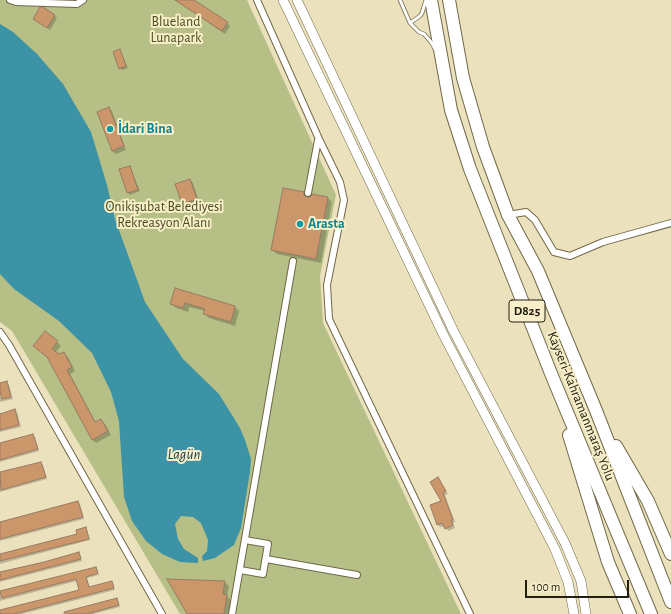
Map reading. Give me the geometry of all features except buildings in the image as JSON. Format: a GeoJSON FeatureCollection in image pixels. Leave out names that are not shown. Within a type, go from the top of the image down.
{"type":"FeatureCollection","features":[{"type":"Feature","properties":{"kind":"highway","name":"Kayseri-Kahramanmaraş Yolu"},"geometry":{"type":"LineString","coordinates":[[431,0],[451,110],[470,169],[552,376],[651,614]]}},
{"type":"Feature","properties":{"kind":"highway","name":"Kayseri-Kahramanmaraş Yolu"},"geometry":{"type":"LineString","coordinates":[[449,0],[463,78],[483,147],[508,215],[538,271],[595,408],[671,602]]}},
{"type":"Feature","properties":{"kind":"highway"},"geometry":{"type":"LineString","coordinates":[[552,376],[608,562],[630,614]]}},
{"type":"Feature","properties":{"kind":"highway"},"geometry":{"type":"LineString","coordinates":[[595,408],[648,501],[671,554]]}},
{"type":"Feature","properties":{"kind":"street"},"geometry":{"type":"LineString","coordinates":[[10,0],[16,2],[77,4],[82,0]]}},
{"type":"Feature","properties":{"kind":"street"},"geometry":{"type":"LineString","coordinates":[[257,0],[319,139],[340,182],[344,200],[327,285],[329,319],[470,614]]}},
{"type":"Feature","properties":{"kind":"street"},"geometry":{"type":"LineString","coordinates":[[283,0],[444,336],[555,549],[568,582],[574,614]]}},
{"type":"Feature","properties":{"kind":"street"},"geometry":{"type":"LineString","coordinates":[[297,0],[453,330],[565,543],[581,581],[586,614]]}},
{"type":"Feature","properties":{"kind":"street"},"geometry":{"type":"LineString","coordinates":[[308,193],[319,139]]}},
{"type":"Feature","properties":{"kind":"street"},"geometry":{"type":"LineString","coordinates":[[508,215],[526,212],[535,220],[554,252],[570,256],[610,240],[671,223]]}},
{"type":"Feature","properties":{"kind":"street"},"geometry":{"type":"LineString","coordinates":[[232,614],[293,261]]}},
{"type":"Feature","properties":{"kind":"street"},"geometry":{"type":"LineString","coordinates":[[0,332],[9,345],[162,614]]}},
{"type":"Feature","properties":{"kind":"street"},"geometry":{"type":"LineString","coordinates":[[240,570],[263,574],[266,560],[268,544],[245,540]]}},
{"type":"Feature","properties":{"kind":"street"},"geometry":{"type":"LineString","coordinates":[[266,560],[357,575]]}},
{"type":"Feature","properties":{"kind":"lane"},"geometry":{"type":"LineString","coordinates":[[400,0],[410,23],[419,32],[424,34],[431,42],[442,63]]}},
{"type":"Feature","properties":{"kind":"lane"},"geometry":{"type":"LineString","coordinates":[[410,23],[420,16],[426,0]]}},
{"type":"Feature","properties":{"kind":"green space","name":"Onikişubat Belediyesi Rekreasyon Alanı"},"geometry":{"type":"Polygon","coordinates":[[[0,0],[247,0],[336,195],[320,276],[323,323],[461,614],[180,614],[12,331],[0,322],[0,0]]]}},
{"type":"Feature","properties":{"kind":"water","name":"Lagün"},"geometry":{"type":"Polygon","coordinates":[[[0,24],[13,32],[37,54],[63,84],[91,132],[107,185],[115,219],[145,302],[183,359],[219,394],[240,428],[245,440],[251,459],[241,528],[234,545],[215,558],[203,561],[202,556],[207,551],[208,540],[201,523],[193,517],[181,516],[175,524],[178,539],[184,549],[198,558],[198,563],[180,562],[162,554],[146,541],[132,521],[124,497],[119,421],[111,392],[92,353],[59,321],[14,289],[0,274],[0,24]]]}},
{"type":"Feature","properties":{"kind":"place","name":"İdari Bina"},"geometry":{"type":"Point","coordinates":[110,129]}},
{"type":"Feature","properties":{"kind":"place","name":"Arasta"},"geometry":{"type":"Point","coordinates":[300,224]}},
{"type":"Feature","properties":{"kind":"park label","name":"Blueland Lunapark"},"geometry":{"type":"Point","coordinates":[176,30]}}]}
